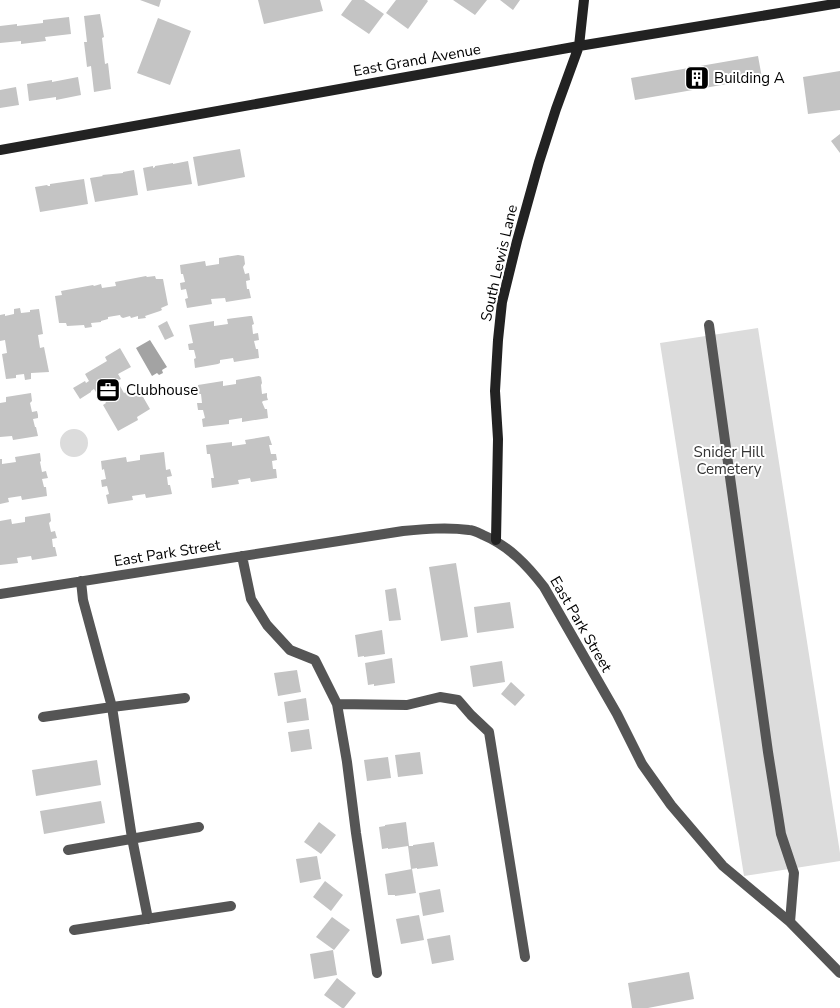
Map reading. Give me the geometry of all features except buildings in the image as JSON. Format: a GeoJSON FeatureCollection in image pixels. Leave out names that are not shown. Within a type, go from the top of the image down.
{"type":"FeatureCollection","features":[{"type":"Feature","properties":{"kind":"street","name":"South Lewis Lane"},"geometry":{"type":"LineString","coordinates":[[496,540],[498,439],[495,391],[502,302],[539,162],[578,46],[584,0]]}},
{"type":"Feature","properties":{"kind":"street","name":"East Grand Avenue"},"geometry":{"type":"LineString","coordinates":[[0,150],[578,46],[840,3]]}},
{"type":"Feature","properties":{"kind":"street"},"geometry":{"type":"LineString","coordinates":[[708,326],[780,834],[794,872],[790,922]]}},
{"type":"Feature","properties":{"kind":"street","name":"East Park Street"},"geometry":{"type":"LineString","coordinates":[[0,594],[403,531],[438,528],[470,530],[496,540],[513,552],[544,587],[642,764],[671,806],[723,866],[790,922],[840,973]]}},
{"type":"Feature","properties":{"kind":"street"},"geometry":{"type":"LineString","coordinates":[[242,556],[251,598],[267,625],[290,650],[315,660],[337,704],[377,973]]}},
{"type":"Feature","properties":{"kind":"street"},"geometry":{"type":"LineString","coordinates":[[80,581],[83,600],[112,707],[132,838],[148,920]]}},
{"type":"Feature","properties":{"kind":"street"},"geometry":{"type":"LineString","coordinates":[[337,704],[407,705],[440,696],[458,700],[489,732],[524,957]]}},
{"type":"Feature","properties":{"kind":"street"},"geometry":{"type":"LineString","coordinates":[[44,717],[185,698]]}},
{"type":"Feature","properties":{"kind":"street"},"geometry":{"type":"LineString","coordinates":[[68,850],[198,827]]}},
{"type":"Feature","properties":{"kind":"street"},"geometry":{"type":"LineString","coordinates":[[74,930],[231,906]]}},
{"type":"Feature","properties":{"kind":"green space","name":"Snider Hill Cemetery"},"geometry":{"type":"Polygon","coordinates":[[[758,328],[840,861],[744,876],[660,343],[758,328]]]}},
{"type":"Feature","properties":{"kind":"green space"},"geometry":{"type":"Polygon","coordinates":[[[74,429],[84,433],[88,443],[84,453],[74,457],[64,453],[60,443],[64,433],[74,429]]]}},
{"type":"Feature","properties":{"kind":"shaded area"},"geometry":{"type":"Polygon","coordinates":[[[150,340],[167,367],[159,375],[157,373],[152,376],[136,348],[150,340]]]}},
{"type":"Feature","properties":{"kind":"place","name":"Building A"},"geometry":{"type":"Point","coordinates":[697,78]}},
{"type":"Feature","properties":{"kind":"place","name":"Clubhouse"},"geometry":{"type":"Point","coordinates":[108,390]}}]}
